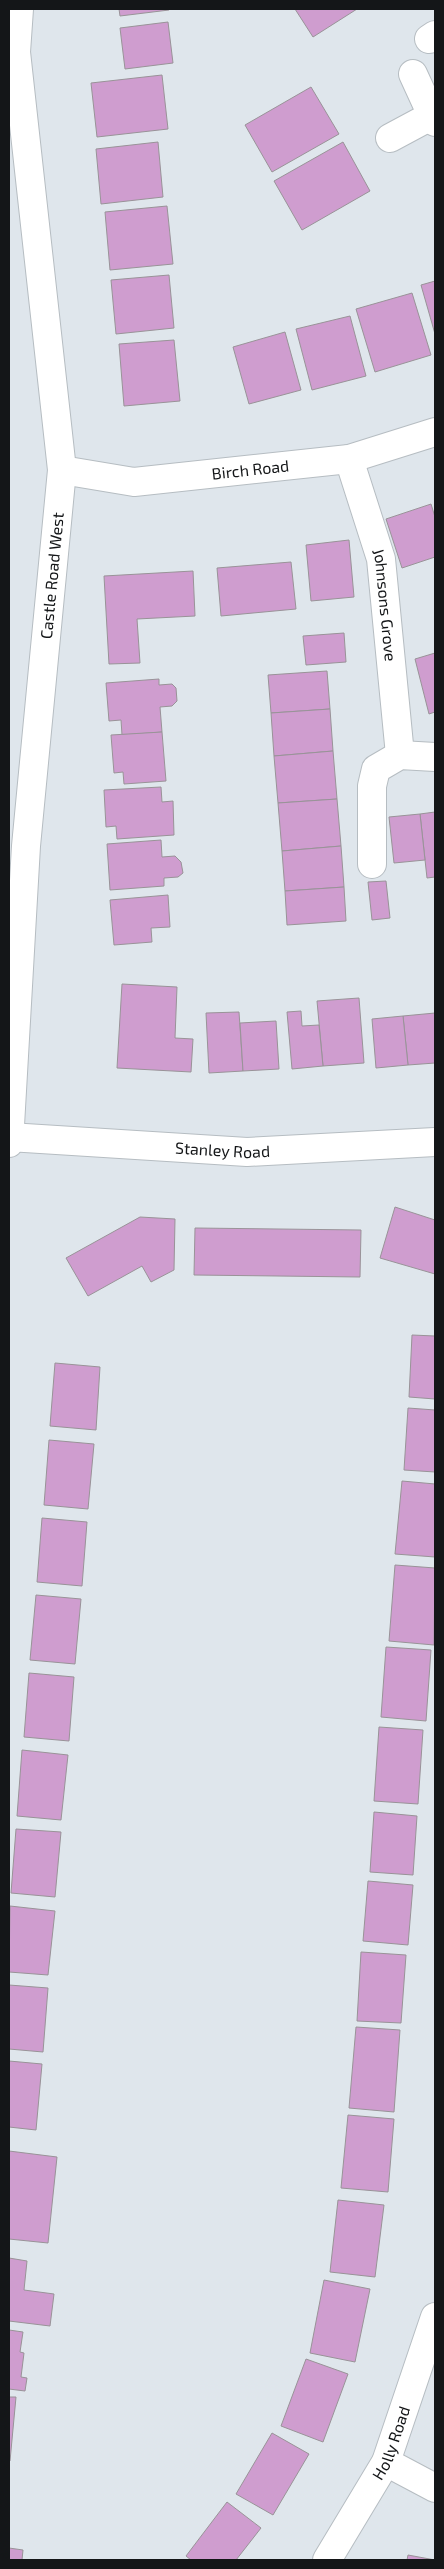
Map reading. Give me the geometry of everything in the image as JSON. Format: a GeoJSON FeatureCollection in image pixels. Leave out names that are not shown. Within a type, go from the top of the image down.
{"type":"FeatureCollection","features":[{"type":"Feature","properties":{"kind":"street","name":"Castle Road West"},"geometry":{"type":"LineString","coordinates":[[9,1143],[26,846],[62,470],[16,52],[18,9]]}},
{"type":"Feature","properties":{"kind":"street"},"geometry":{"type":"LineString","coordinates":[[390,138],[433,119],[413,74]]}},
{"type":"Feature","properties":{"kind":"street","name":"Birch Road"},"geometry":{"type":"LineString","coordinates":[[62,470],[134,482],[349,459],[435,432]]}},
{"type":"Feature","properties":{"kind":"street","name":"Johnsons Grove"},"geometry":{"type":"LineString","coordinates":[[349,459],[381,560],[400,755]]}},
{"type":"Feature","properties":{"kind":"street"},"geometry":{"type":"LineString","coordinates":[[372,864],[372,786],[376,769],[400,755],[435,757]]}},
{"type":"Feature","properties":{"kind":"street","name":"Stanley Road"},"geometry":{"type":"LineString","coordinates":[[9,1137],[247,1152],[435,1142]]}},
{"type":"Feature","properties":{"kind":"street","name":"Holly Road"},"geometry":{"type":"LineString","coordinates":[[327,2560],[386,2462],[435,2317]]}},
{"type":"Feature","properties":{"kind":"street"},"geometry":{"type":"LineString","coordinates":[[386,2462],[435,2488]]}},
{"type":"Feature","properties":{"kind":"building"},"geometry":{"type":"Polygon","coordinates":[[[119,9],[169,9],[169,10],[120,16],[119,9]]]}},
{"type":"Feature","properties":{"kind":"building"},"geometry":{"type":"Polygon","coordinates":[[[295,9],[357,9],[313,37],[295,9]]]}},
{"type":"Feature","properties":{"kind":"building"},"geometry":{"type":"Polygon","coordinates":[[[168,22],[173,63],[125,69],[120,28],[168,22]]]}},
{"type":"Feature","properties":{"kind":"building"},"geometry":{"type":"Polygon","coordinates":[[[162,75],[168,129],[97,137],[91,83],[162,75]]]}},
{"type":"Feature","properties":{"kind":"building"},"geometry":{"type":"Polygon","coordinates":[[[311,87],[339,134],[272,172],[245,125],[311,87]]]}},
{"type":"Feature","properties":{"kind":"building"},"geometry":{"type":"Polygon","coordinates":[[[158,142],[163,197],[101,204],[96,149],[158,142]]]}},
{"type":"Feature","properties":{"kind":"building"},"geometry":{"type":"Polygon","coordinates":[[[343,142],[370,191],[302,230],[274,181],[343,142]]]}},
{"type":"Feature","properties":{"kind":"building"},"geometry":{"type":"Polygon","coordinates":[[[167,206],[173,264],[110,270],[105,212],[167,206]]]}},
{"type":"Feature","properties":{"kind":"building"},"geometry":{"type":"Polygon","coordinates":[[[169,275],[174,328],[116,334],[111,280],[169,275]]]}},
{"type":"Feature","properties":{"kind":"building"},"geometry":{"type":"Polygon","coordinates":[[[435,281],[435,334],[421,285],[435,281]]]}},
{"type":"Feature","properties":{"kind":"building"},"geometry":{"type":"Polygon","coordinates":[[[412,293],[431,355],[375,372],[356,309],[412,293]]]}},
{"type":"Feature","properties":{"kind":"building"},"geometry":{"type":"Polygon","coordinates":[[[350,316],[366,376],[312,390],[296,329],[350,316]]]}},
{"type":"Feature","properties":{"kind":"building"},"geometry":{"type":"Polygon","coordinates":[[[285,332],[301,390],[249,404],[233,347],[285,332]]]}},
{"type":"Feature","properties":{"kind":"building"},"geometry":{"type":"Polygon","coordinates":[[[174,340],[180,401],[124,406],[119,344],[174,340]]]}},
{"type":"Feature","properties":{"kind":"building"},"geometry":{"type":"Polygon","coordinates":[[[431,504],[435,517],[435,557],[402,568],[386,519],[431,504]]]}},
{"type":"Feature","properties":{"kind":"building"},"geometry":{"type":"Polygon","coordinates":[[[349,540],[354,597],[311,601],[306,545],[349,540]]]}},
{"type":"Feature","properties":{"kind":"building"},"geometry":{"type":"Polygon","coordinates":[[[291,562],[296,609],[221,616],[217,568],[291,562]]]}},
{"type":"Feature","properties":{"kind":"building"},"geometry":{"type":"Polygon","coordinates":[[[193,571],[195,616],[137,619],[140,663],[109,664],[104,576],[193,571]]]}},
{"type":"Feature","properties":{"kind":"building"},"geometry":{"type":"Polygon","coordinates":[[[344,633],[346,662],[306,665],[303,636],[344,633]]]}},
{"type":"Feature","properties":{"kind":"building"},"geometry":{"type":"Polygon","coordinates":[[[435,653],[435,712],[429,714],[415,659],[435,653]]]}},
{"type":"Feature","properties":{"kind":"building"},"geometry":{"type":"Polygon","coordinates":[[[327,671],[330,709],[271,713],[268,675],[327,671]]]}},
{"type":"Feature","properties":{"kind":"building"},"geometry":{"type":"Polygon","coordinates":[[[159,679],[159,685],[172,684],[176,688],[177,701],[172,706],[160,707],[162,732],[122,735],[121,720],[109,721],[106,683],[159,679]]]}},
{"type":"Feature","properties":{"kind":"building"},"geometry":{"type":"Polygon","coordinates":[[[330,709],[333,751],[274,756],[271,713],[330,709]]]}},
{"type":"Feature","properties":{"kind":"building"},"geometry":{"type":"Polygon","coordinates":[[[162,732],[166,781],[124,784],[123,772],[114,773],[111,735],[162,732]]]}},
{"type":"Feature","properties":{"kind":"building"},"geometry":{"type":"Polygon","coordinates":[[[333,751],[337,799],[278,803],[274,756],[333,751]]]}},
{"type":"Feature","properties":{"kind":"building"},"geometry":{"type":"Polygon","coordinates":[[[161,787],[162,802],[173,801],[174,835],[117,839],[116,826],[106,827],[104,790],[161,787]]]}},
{"type":"Feature","properties":{"kind":"building"},"geometry":{"type":"Polygon","coordinates":[[[337,799],[341,846],[282,851],[278,803],[337,799]]]}},
{"type":"Feature","properties":{"kind":"building"},"geometry":{"type":"Polygon","coordinates":[[[435,812],[435,877],[427,878],[420,814],[435,812]]]}},
{"type":"Feature","properties":{"kind":"building"},"geometry":{"type":"Polygon","coordinates":[[[420,814],[425,860],[394,863],[389,817],[420,814]]]}},
{"type":"Feature","properties":{"kind":"building"},"geometry":{"type":"Polygon","coordinates":[[[161,840],[162,857],[175,856],[181,862],[183,873],[178,877],[164,878],[164,886],[110,890],[107,844],[161,840]]]}},
{"type":"Feature","properties":{"kind":"building"},"geometry":{"type":"Polygon","coordinates":[[[341,846],[344,887],[285,891],[282,851],[341,846]]]}},
{"type":"Feature","properties":{"kind":"building"},"geometry":{"type":"Polygon","coordinates":[[[386,881],[390,918],[372,920],[368,882],[386,881]]]}},
{"type":"Feature","properties":{"kind":"building"},"geometry":{"type":"Polygon","coordinates":[[[344,887],[346,921],[287,925],[285,891],[344,887]]]}},
{"type":"Feature","properties":{"kind":"building"},"geometry":{"type":"Polygon","coordinates":[[[168,895],[170,927],[151,928],[152,942],[114,945],[110,900],[168,895]]]}},
{"type":"Feature","properties":{"kind":"building"},"geometry":{"type":"Polygon","coordinates":[[[122,984],[177,987],[175,1038],[193,1039],[191,1072],[117,1068],[122,984]]]}},
{"type":"Feature","properties":{"kind":"building"},"geometry":{"type":"Polygon","coordinates":[[[359,998],[364,1063],[323,1066],[317,1001],[359,998]]]}},
{"type":"Feature","properties":{"kind":"building"},"geometry":{"type":"Polygon","coordinates":[[[301,1011],[302,1026],[319,1025],[323,1066],[292,1069],[287,1012],[301,1011]]]}},
{"type":"Feature","properties":{"kind":"building"},"geometry":{"type":"Polygon","coordinates":[[[239,1012],[243,1071],[209,1073],[206,1013],[239,1012]]]}},
{"type":"Feature","properties":{"kind":"building"},"geometry":{"type":"Polygon","coordinates":[[[435,1013],[435,1063],[408,1065],[403,1016],[435,1013]]]}},
{"type":"Feature","properties":{"kind":"building"},"geometry":{"type":"Polygon","coordinates":[[[403,1016],[408,1065],[376,1068],[372,1019],[403,1016]]]}},
{"type":"Feature","properties":{"kind":"building"},"geometry":{"type":"Polygon","coordinates":[[[276,1021],[279,1069],[243,1071],[240,1023],[276,1021]]]}},
{"type":"Feature","properties":{"kind":"building"},"geometry":{"type":"Polygon","coordinates":[[[395,1207],[435,1220],[435,1274],[380,1258],[395,1207]]]}},
{"type":"Feature","properties":{"kind":"building"},"geometry":{"type":"Polygon","coordinates":[[[140,1217],[175,1219],[174,1270],[151,1282],[142,1266],[88,1296],[66,1258],[140,1217]]]}},
{"type":"Feature","properties":{"kind":"building"},"geometry":{"type":"Polygon","coordinates":[[[195,1228],[361,1230],[360,1277],[194,1275],[195,1228]]]}},
{"type":"Feature","properties":{"kind":"building"},"geometry":{"type":"Polygon","coordinates":[[[412,1335],[435,1336],[435,1399],[409,1397],[412,1335]]]}},
{"type":"Feature","properties":{"kind":"building"},"geometry":{"type":"Polygon","coordinates":[[[55,1363],[100,1367],[96,1430],[50,1426],[55,1363]]]}},
{"type":"Feature","properties":{"kind":"building"},"geometry":{"type":"Polygon","coordinates":[[[408,1408],[435,1410],[435,1472],[404,1470],[408,1408]]]}},
{"type":"Feature","properties":{"kind":"building"},"geometry":{"type":"Polygon","coordinates":[[[49,1440],[94,1444],[88,1509],[44,1505],[49,1440]]]}},
{"type":"Feature","properties":{"kind":"building"},"geometry":{"type":"Polygon","coordinates":[[[402,1481],[435,1484],[435,1557],[395,1554],[402,1481]]]}},
{"type":"Feature","properties":{"kind":"building"},"geometry":{"type":"Polygon","coordinates":[[[42,1518],[87,1522],[82,1586],[37,1582],[42,1518]]]}},
{"type":"Feature","properties":{"kind":"building"},"geometry":{"type":"Polygon","coordinates":[[[395,1565],[435,1568],[434,1645],[389,1641],[395,1565]]]}},
{"type":"Feature","properties":{"kind":"building"},"geometry":{"type":"Polygon","coordinates":[[[36,1595],[81,1599],[75,1664],[30,1660],[36,1595]]]}},
{"type":"Feature","properties":{"kind":"building"},"geometry":{"type":"Polygon","coordinates":[[[386,1647],[431,1650],[426,1721],[381,1717],[386,1647]]]}},
{"type":"Feature","properties":{"kind":"building"},"geometry":{"type":"Polygon","coordinates":[[[29,1673],[74,1677],[69,1741],[24,1737],[29,1673]]]}},
{"type":"Feature","properties":{"kind":"building"},"geometry":{"type":"Polygon","coordinates":[[[379,1727],[423,1730],[418,1804],[374,1801],[379,1727]]]}},
{"type":"Feature","properties":{"kind":"building"},"geometry":{"type":"Polygon","coordinates":[[[22,1750],[68,1755],[61,1820],[17,1816],[22,1750]]]}},
{"type":"Feature","properties":{"kind":"building"},"geometry":{"type":"Polygon","coordinates":[[[374,1812],[417,1816],[413,1875],[370,1872],[374,1812]]]}},
{"type":"Feature","properties":{"kind":"building"},"geometry":{"type":"Polygon","coordinates":[[[16,1829],[61,1832],[55,1897],[11,1893],[16,1829]]]}},
{"type":"Feature","properties":{"kind":"building"},"geometry":{"type":"Polygon","coordinates":[[[368,1881],[413,1885],[408,1945],[363,1941],[368,1881]]]}},
{"type":"Feature","properties":{"kind":"building"},"geometry":{"type":"Polygon","coordinates":[[[10,1906],[55,1911],[48,1975],[9,1972],[10,1906]]]}},
{"type":"Feature","properties":{"kind":"building"},"geometry":{"type":"Polygon","coordinates":[[[361,1952],[406,1955],[401,2023],[357,2021],[361,1952]]]}},
{"type":"Feature","properties":{"kind":"building"},"geometry":{"type":"Polygon","coordinates":[[[9,1985],[48,1988],[43,2052],[9,2049],[9,1985]]]}},
{"type":"Feature","properties":{"kind":"building"},"geometry":{"type":"Polygon","coordinates":[[[356,2027],[400,2030],[394,2112],[349,2108],[356,2027]]]}},
{"type":"Feature","properties":{"kind":"building"},"geometry":{"type":"Polygon","coordinates":[[[9,2061],[42,2064],[36,2130],[9,2127],[9,2061]]]}},
{"type":"Feature","properties":{"kind":"building"},"geometry":{"type":"Polygon","coordinates":[[[348,2115],[394,2119],[388,2192],[341,2188],[348,2115]]]}},
{"type":"Feature","properties":{"kind":"building"},"geometry":{"type":"Polygon","coordinates":[[[9,2151],[57,2157],[48,2243],[9,2239],[9,2151]]]}},
{"type":"Feature","properties":{"kind":"building"},"geometry":{"type":"Polygon","coordinates":[[[338,2200],[384,2205],[375,2277],[330,2272],[338,2200]]]}},
{"type":"Feature","properties":{"kind":"building"},"geometry":{"type":"Polygon","coordinates":[[[9,2258],[27,2261],[24,2290],[54,2294],[50,2326],[9,2321],[9,2258]]]}},
{"type":"Feature","properties":{"kind":"building"},"geometry":{"type":"Polygon","coordinates":[[[324,2280],[370,2289],[355,2362],[310,2353],[324,2280]]]}},
{"type":"Feature","properties":{"kind":"building"},"geometry":{"type":"Polygon","coordinates":[[[9,2330],[23,2332],[20,2352],[24,2353],[21,2377],[27,2378],[25,2391],[9,2389],[9,2330]]]}},
{"type":"Feature","properties":{"kind":"building"},"geometry":{"type":"Polygon","coordinates":[[[306,2359],[348,2374],[323,2442],[281,2426],[306,2359]]]}},
{"type":"Feature","properties":{"kind":"building"},"geometry":{"type":"Polygon","coordinates":[[[9,2397],[16,2397],[10,2461],[9,2461],[9,2397]]]}},
{"type":"Feature","properties":{"kind":"building"},"geometry":{"type":"Polygon","coordinates":[[[272,2433],[309,2454],[273,2515],[236,2494],[272,2433]]]}},
{"type":"Feature","properties":{"kind":"building"},"geometry":{"type":"Polygon","coordinates":[[[227,2502],[261,2528],[236,2560],[191,2560],[186,2556],[227,2502]]]}},
{"type":"Feature","properties":{"kind":"building"},"geometry":{"type":"Polygon","coordinates":[[[9,2548],[23,2550],[22,2560],[9,2560],[9,2548]]]}},
{"type":"Feature","properties":{"kind":"building"},"geometry":{"type":"Polygon","coordinates":[[[408,2555],[435,2560],[407,2560],[408,2555]]]}}]}
